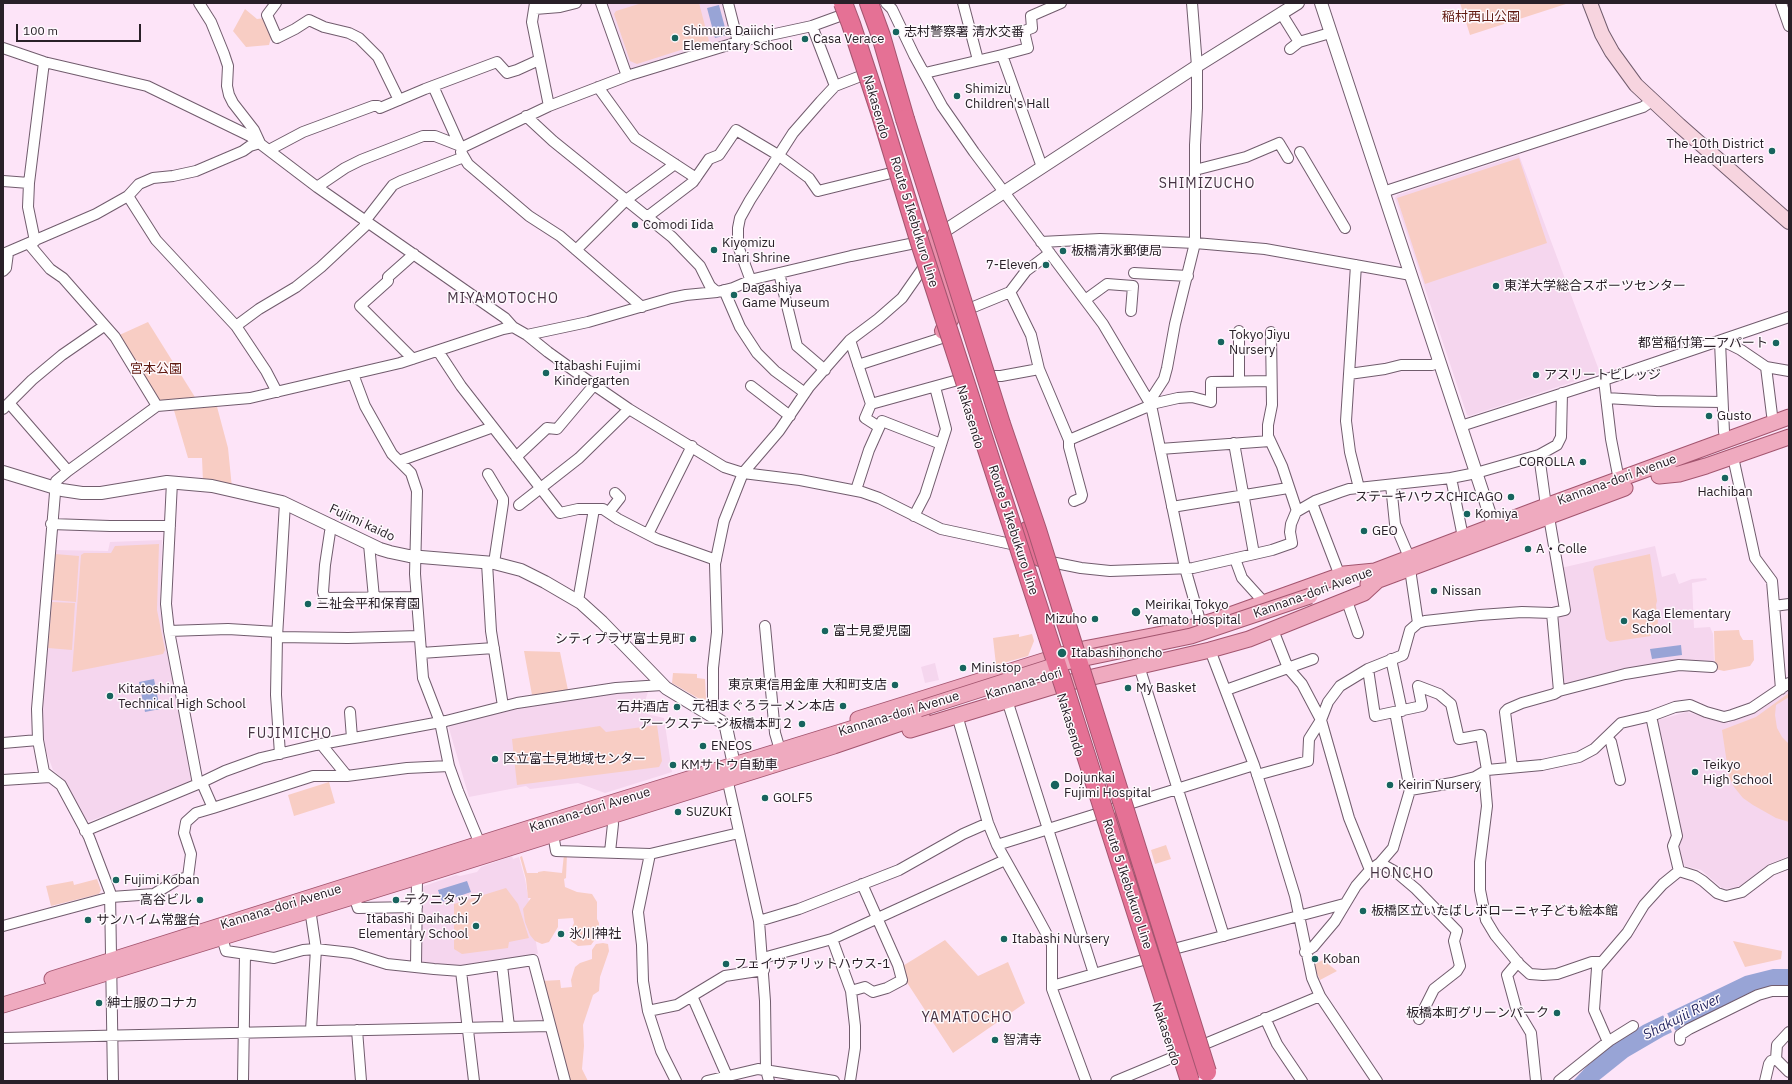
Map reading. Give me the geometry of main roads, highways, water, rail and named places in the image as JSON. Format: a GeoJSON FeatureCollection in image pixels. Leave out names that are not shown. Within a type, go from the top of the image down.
{"type":"FeatureCollection","features":[{"type":"Feature","properties":{"kind":"highway","name":"Route 5 Ikebukuro Line"},"geometry":{"type":"LineString","coordinates":[[869,3],[881,36],[905,119],[1001,424],[1037,530],[1195,1080]]}},
{"type":"Feature","properties":{"kind":"highway"},"geometry":{"type":"LineString","coordinates":[[874,3],[920,147],[937,234],[971,308],[1087,677],[1102,730],[1119,812],[1124,846],[1195,1080]]}},
{"type":"Feature","properties":{"kind":"highway","name":"Route 5 Ikebukuro Line"},"geometry":{"type":"LineString","coordinates":[[845,11],[1061,677],[1195,1080]]}},
{"type":"Feature","properties":{"kind":"highway"},"geometry":{"type":"LineString","coordinates":[[845,11],[919,249],[1036,611],[1037,622]]}},
{"type":"Feature","properties":{"kind":"highway","name":"Nakasendo"},"geometry":{"type":"LineString","coordinates":[[845,11],[866,74],[915,243],[958,380],[1058,684],[1096,815],[1174,1057],[1195,1080]]}},
{"type":"Feature","properties":{"kind":"highway"},"geometry":{"type":"LineString","coordinates":[[905,119],[904,144],[1027,531],[1066,610]]}},
{"type":"Feature","properties":{"kind":"highway"},"geometry":{"type":"LineString","coordinates":[[937,234],[932,245],[952,309],[951,318],[944,334]]}},
{"type":"Feature","properties":{"kind":"highway"},"geometry":{"type":"LineString","coordinates":[[1119,812],[1170,950],[1213,1081]]}},
{"type":"Feature","properties":{"kind":"main road"},"geometry":{"type":"LineString","coordinates":[[1590,3],[1602,34],[1612,52],[1623,69],[1652,101],[1789,222]]}},
{"type":"Feature","properties":{"kind":"main road"},"geometry":{"type":"LineString","coordinates":[[1789,409],[1724,432],[1679,451],[1662,470],[1679,474],[1789,437]]}},
{"type":"Feature","properties":{"kind":"main road","name":"Kannana-dori Avenue"},"geometry":{"type":"LineString","coordinates":[[1547,511],[1619,480],[1662,470],[1789,417]]}},
{"type":"Feature","properties":{"kind":"main road","name":"Kannana-dori Avenue"},"geometry":{"type":"LineString","coordinates":[[1311,600],[1547,511],[1789,427]]}},
{"type":"Feature","properties":{"kind":"main road","name":"Kannana-dori Avenue"},"geometry":{"type":"LineString","coordinates":[[1410,563],[1462,537],[1495,531]]}},
{"type":"Feature","properties":{"kind":"main road"},"geometry":{"type":"LineString","coordinates":[[816,740],[861,718],[1078,650],[1202,624],[1340,576],[1376,576]]}},
{"type":"Feature","properties":{"kind":"main road"},"geometry":{"type":"LineString","coordinates":[[834,746],[867,744],[1058,684],[1210,650],[1249,639],[1364,594],[1376,576]]}},
{"type":"Feature","properties":{"kind":"main road","name":"Kannana-dori"},"geometry":{"type":"LineString","coordinates":[[920,712],[1075,669],[1205,642],[1311,600]]}},
{"type":"Feature","properties":{"kind":"main road","name":"Kannana-dori Avenue"},"geometry":{"type":"LineString","coordinates":[[3,994],[222,938],[310,909],[417,878],[611,816],[731,772],[780,750],[920,712]]}},
{"type":"Feature","properties":{"kind":"main road","name":"Kannana-dori Avenue"},"geometry":{"type":"LineString","coordinates":[[3,1005],[112,965],[480,844],[731,772],[834,746],[920,712]]}},
{"type":"Feature","properties":{"kind":"water"},"geometry":{"type":"Polygon","coordinates":[[[719,5],[727,35],[715,38],[707,8],[719,5]]]}},
{"type":"Feature","properties":{"kind":"water"},"geometry":{"type":"Polygon","coordinates":[[[1681,645],[1682,655],[1652,659],[1650,649],[1681,645]]]}},
{"type":"Feature","properties":{"kind":"water"},"geometry":{"type":"Polygon","coordinates":[[[154,679],[160,709],[145,712],[139,682],[154,679]]]}},
{"type":"Feature","properties":{"kind":"water"},"geometry":{"type":"Polygon","coordinates":[[[467,881],[471,892],[442,902],[438,890],[467,881]]]}},
{"type":"Feature","properties":{"kind":"water","name":"Shakujii River"},"geometry":{"type":"Polygon","coordinates":[[[1773,969],[1789,969],[1789,988],[1754,993],[1664,1036],[1628,1057],[1598,1081],[1573,1081],[1586,1067],[1613,1044],[1643,1025],[1745,976],[1773,969]]]}},
{"type":"Feature","properties":{"kind":"place","name":"志村警察署 清水交番"},"geometry":{"type":"Point","coordinates":[896,32]}},
{"type":"Feature","properties":{"kind":"place","name":"Shimura Daiichi Elementary School"},"geometry":{"type":"Point","coordinates":[675,38]}},
{"type":"Feature","properties":{"kind":"place","name":"Casa Verace"},"geometry":{"type":"Point","coordinates":[805,39]}},
{"type":"Feature","properties":{"kind":"place","name":"Shimizu Children's Hall"},"geometry":{"type":"Point","coordinates":[957,96]}},
{"type":"Feature","properties":{"kind":"place","name":"The 10th District Headquarters"},"geometry":{"type":"Point","coordinates":[1772,151]}},
{"type":"Feature","properties":{"kind":"place","name":"Comodi Iida"},"geometry":{"type":"Point","coordinates":[635,225]}},
{"type":"Feature","properties":{"kind":"place","name":"Kiyomizu Inari Shrine"},"geometry":{"type":"Point","coordinates":[714,250]}},
{"type":"Feature","properties":{"kind":"place","name":"板橋清水郵便局"},"geometry":{"type":"Point","coordinates":[1063,251]}},
{"type":"Feature","properties":{"kind":"place","name":"7-Eleven"},"geometry":{"type":"Point","coordinates":[1046,265]}},
{"type":"Feature","properties":{"kind":"place","name":"東洋大学総合スポーツセンター"},"geometry":{"type":"Point","coordinates":[1496,286]}},
{"type":"Feature","properties":{"kind":"place","name":"Dagashiya Game Museum"},"geometry":{"type":"Point","coordinates":[734,295]}},
{"type":"Feature","properties":{"kind":"place","name":"Tokyo Jiyu Nursery"},"geometry":{"type":"Point","coordinates":[1221,342]}},
{"type":"Feature","properties":{"kind":"place","name":"都営稲付第二アパート"},"geometry":{"type":"Point","coordinates":[1776,343]}},
{"type":"Feature","properties":{"kind":"place","name":"Itabashi Fujimi Kindergarten"},"geometry":{"type":"Point","coordinates":[546,373]}},
{"type":"Feature","properties":{"kind":"place","name":"アスリートビレッジ"},"geometry":{"type":"Point","coordinates":[1536,375]}},
{"type":"Feature","properties":{"kind":"place","name":"Gusto"},"geometry":{"type":"Point","coordinates":[1709,416]}},
{"type":"Feature","properties":{"kind":"place","name":"COROLLA"},"geometry":{"type":"Point","coordinates":[1583,462]}},
{"type":"Feature","properties":{"kind":"place","name":"Hachiban"},"geometry":{"type":"Point","coordinates":[1725,478]}},
{"type":"Feature","properties":{"kind":"place","name":"ステーキハウスCHICAGO"},"geometry":{"type":"Point","coordinates":[1511,497]}},
{"type":"Feature","properties":{"kind":"place","name":"Komiya"},"geometry":{"type":"Point","coordinates":[1467,514]}},
{"type":"Feature","properties":{"kind":"place","name":"GEO"},"geometry":{"type":"Point","coordinates":[1364,531]}},
{"type":"Feature","properties":{"kind":"place","name":"A・Colle"},"geometry":{"type":"Point","coordinates":[1528,549]}},
{"type":"Feature","properties":{"kind":"place","name":"Nissan"},"geometry":{"type":"Point","coordinates":[1434,591]}},
{"type":"Feature","properties":{"kind":"place","name":"三祉会平和保育園"},"geometry":{"type":"Point","coordinates":[308,604]}},
{"type":"Feature","properties":{"kind":"place","name":"Meirikai Tokyo Yamato Hospital"},"geometry":{"type":"Point","coordinates":[1136,612]}},
{"type":"Feature","properties":{"kind":"place","name":"Mizuho"},"geometry":{"type":"Point","coordinates":[1095,619]}},
{"type":"Feature","properties":{"kind":"place","name":"Kaga Elementary School"},"geometry":{"type":"Point","coordinates":[1624,621]}},
{"type":"Feature","properties":{"kind":"place","name":"富士見愛児園"},"geometry":{"type":"Point","coordinates":[825,631]}},
{"type":"Feature","properties":{"kind":"place","name":"シティプラザ富士見町"},"geometry":{"type":"Point","coordinates":[693,639]}},
{"type":"Feature","properties":{"kind":"place","name":"Itabashihoncho"},"geometry":{"type":"Point","coordinates":[1062,653]}},
{"type":"Feature","properties":{"kind":"place","name":"Ministop"},"geometry":{"type":"Point","coordinates":[963,668]}},
{"type":"Feature","properties":{"kind":"place","name":"東京東信用金庫 大和町支店"},"geometry":{"type":"Point","coordinates":[895,685]}},
{"type":"Feature","properties":{"kind":"place","name":"My Basket"},"geometry":{"type":"Point","coordinates":[1128,688]}},
{"type":"Feature","properties":{"kind":"place","name":"Kitatoshima Technical High School"},"geometry":{"type":"Point","coordinates":[110,696]}},
{"type":"Feature","properties":{"kind":"place","name":"元祖まぐろラーメン本店"},"geometry":{"type":"Point","coordinates":[843,706]}},
{"type":"Feature","properties":{"kind":"place","name":"石井酒店"},"geometry":{"type":"Point","coordinates":[677,707]}},
{"type":"Feature","properties":{"kind":"place","name":"アークステージ板橋本町２"},"geometry":{"type":"Point","coordinates":[802,724]}},
{"type":"Feature","properties":{"kind":"place","name":"ENEOS"},"geometry":{"type":"Point","coordinates":[703,746]}},
{"type":"Feature","properties":{"kind":"place","name":"区立富士見地域センター"},"geometry":{"type":"Point","coordinates":[495,759]}},
{"type":"Feature","properties":{"kind":"place","name":"KMサトウ自動車"},"geometry":{"type":"Point","coordinates":[673,765]}},
{"type":"Feature","properties":{"kind":"place","name":"Teikyo High School"},"geometry":{"type":"Point","coordinates":[1695,772]}},
{"type":"Feature","properties":{"kind":"place","name":"Dojunkai Fujimi Hospital"},"geometry":{"type":"Point","coordinates":[1055,785]}},
{"type":"Feature","properties":{"kind":"place","name":"Keirin Nursery"},"geometry":{"type":"Point","coordinates":[1390,785]}},
{"type":"Feature","properties":{"kind":"place","name":"GOLF5"},"geometry":{"type":"Point","coordinates":[765,798]}},
{"type":"Feature","properties":{"kind":"place","name":"SUZUKI"},"geometry":{"type":"Point","coordinates":[678,812]}},
{"type":"Feature","properties":{"kind":"place","name":"Fujimi Koban"},"geometry":{"type":"Point","coordinates":[116,880]}},
{"type":"Feature","properties":{"kind":"place","name":"高谷ビル"},"geometry":{"type":"Point","coordinates":[200,900]}},
{"type":"Feature","properties":{"kind":"place","name":"テクニタップ"},"geometry":{"type":"Point","coordinates":[396,900]}},
{"type":"Feature","properties":{"kind":"place","name":"板橋区立いたばしボローニャ子ども絵本館"},"geometry":{"type":"Point","coordinates":[1363,911]}},
{"type":"Feature","properties":{"kind":"place","name":"サンハイム常盤台"},"geometry":{"type":"Point","coordinates":[88,920]}},
{"type":"Feature","properties":{"kind":"place","name":"Itabashi Daihachi Elementary School"},"geometry":{"type":"Point","coordinates":[476,926]}},
{"type":"Feature","properties":{"kind":"place","name":"氷川神社"},"geometry":{"type":"Point","coordinates":[561,934]}},
{"type":"Feature","properties":{"kind":"place","name":"Itabashi Nursery"},"geometry":{"type":"Point","coordinates":[1004,939]}},
{"type":"Feature","properties":{"kind":"place","name":"Koban"},"geometry":{"type":"Point","coordinates":[1315,959]}},
{"type":"Feature","properties":{"kind":"place","name":"フェイヴァリットハウス-1"},"geometry":{"type":"Point","coordinates":[726,964]}},
{"type":"Feature","properties":{"kind":"place","name":"紳士服のコナカ"},"geometry":{"type":"Point","coordinates":[99,1003]}},
{"type":"Feature","properties":{"kind":"place","name":"板橋本町グリーンパーク"},"geometry":{"type":"Point","coordinates":[1557,1013]}},
{"type":"Feature","properties":{"kind":"place","name":"智清寺"},"geometry":{"type":"Point","coordinates":[995,1040]}},
{"type":"Feature","properties":{"kind":"district","name":"SHIMIZUCHO"},"geometry":{"type":"Point","coordinates":[1207,184]}},
{"type":"Feature","properties":{"kind":"district","name":"MIYAMOTOCHO"},"geometry":{"type":"Point","coordinates":[503,299]}},
{"type":"Feature","properties":{"kind":"district","name":"FUJIMICHO"},"geometry":{"type":"Point","coordinates":[290,734]}},
{"type":"Feature","properties":{"kind":"district","name":"HONCHO"},"geometry":{"type":"Point","coordinates":[1402,874]}},
{"type":"Feature","properties":{"kind":"district","name":"YAMATOCHO"},"geometry":{"type":"Point","coordinates":[967,1018]}},
{"type":"Feature","properties":{"kind":"park label","name":"稲村西山公園"},"geometry":{"type":"Point","coordinates":[1481,17]}},
{"type":"Feature","properties":{"kind":"park label","name":"宮本公園"},"geometry":{"type":"Point","coordinates":[156,369]}}]}
